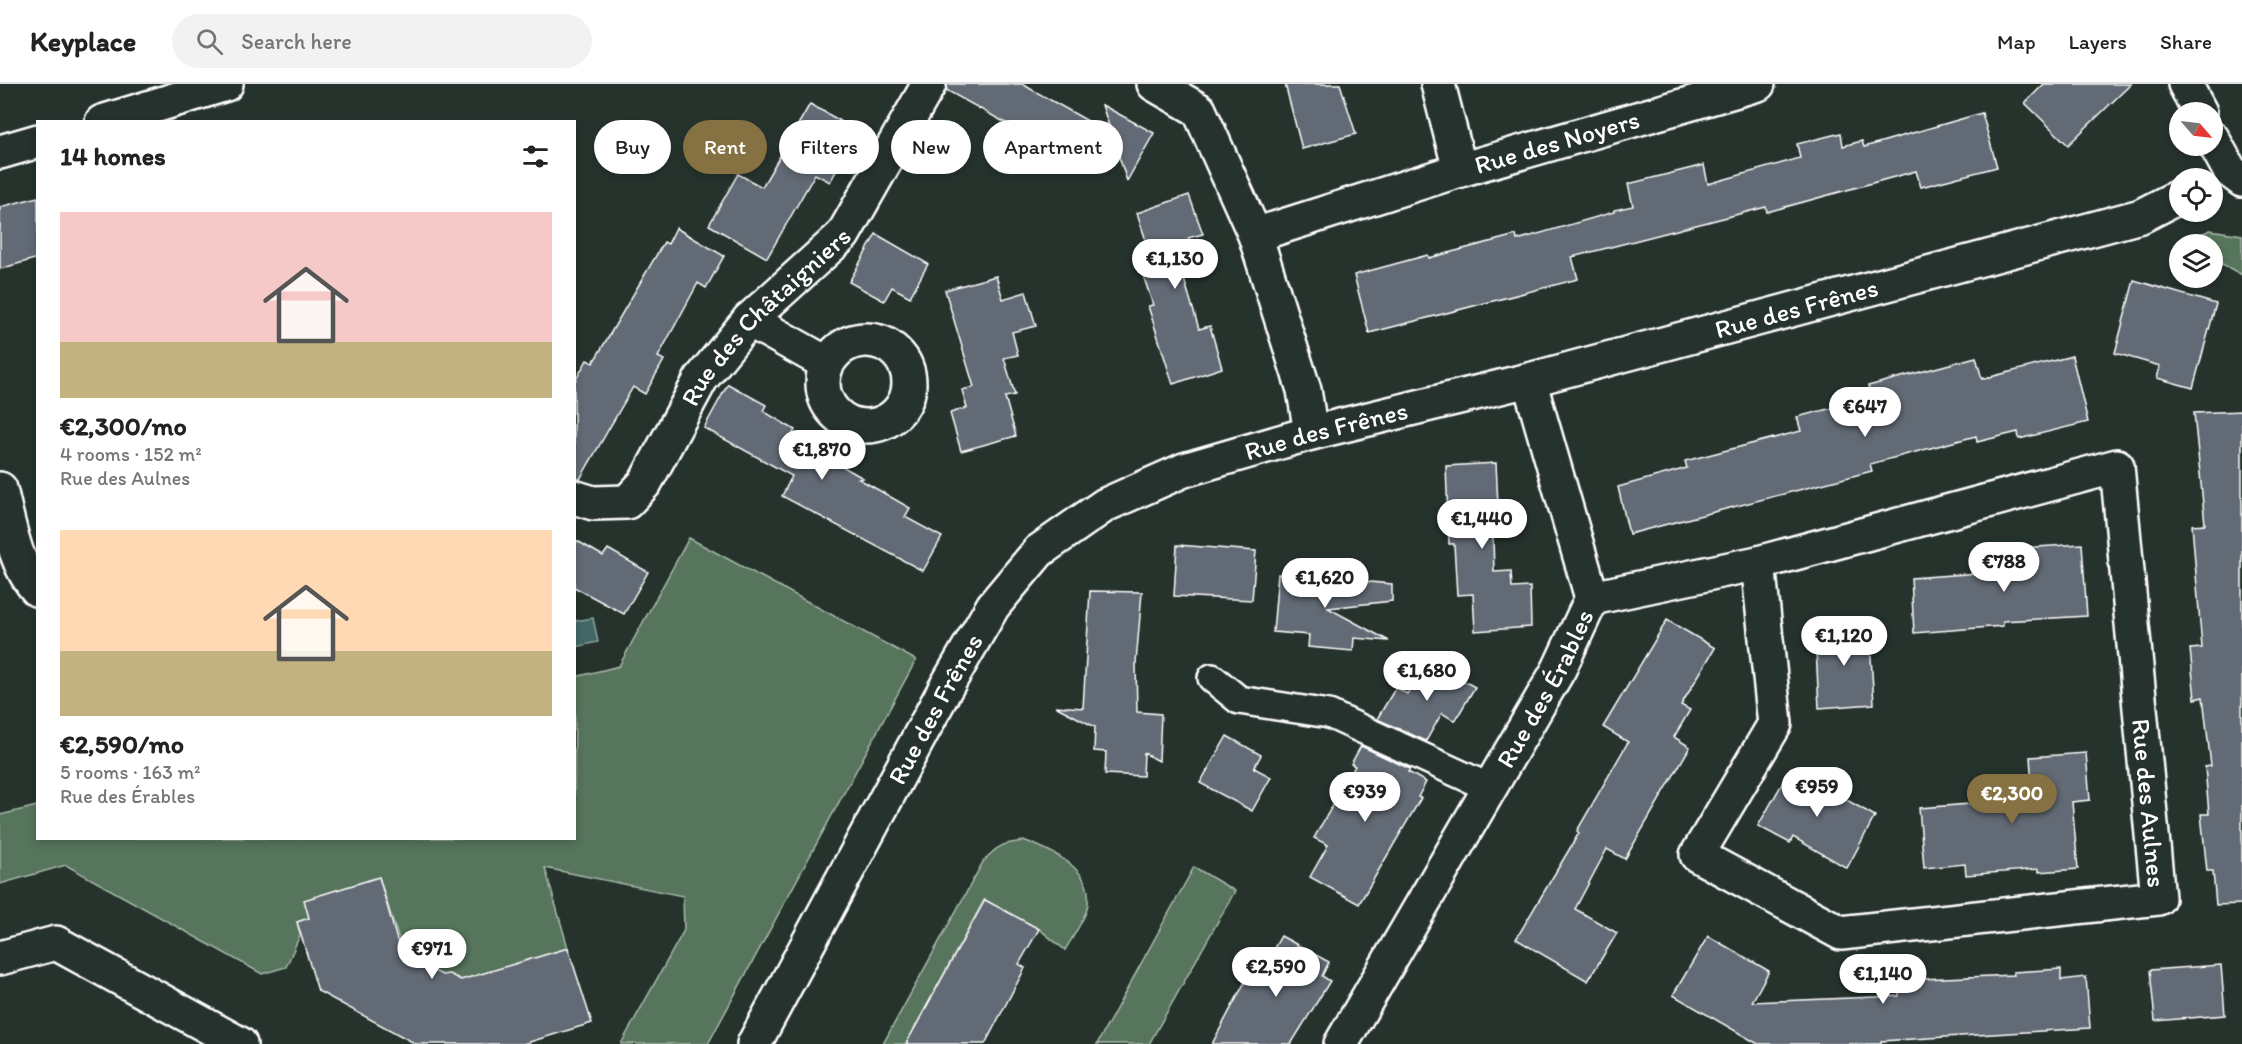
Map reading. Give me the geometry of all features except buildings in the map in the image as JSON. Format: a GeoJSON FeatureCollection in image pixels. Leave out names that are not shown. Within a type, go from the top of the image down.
{"type":"FeatureCollection","features":[{"type":"Feature","properties":{"kind":"street"},"geometry":{"type":"LineString","coordinates":[[109,120],[226,84]]}},
{"type":"Feature","properties":{"kind":"street","name":"Rue des Châtaigniers"},"geometry":{"type":"LineString","coordinates":[[576,497],[593,503],[627,501],[645,483],[701,379],[749,320],[843,236],[929,84]]}},
{"type":"Feature","properties":{"kind":"street"},"geometry":{"type":"LineString","coordinates":[[1154,84],[1199,110],[1255,235],[1304,390],[1311,433]]}},
{"type":"Feature","properties":{"kind":"street","name":"Rue des Noyers"},"geometry":{"type":"LineString","coordinates":[[1438,84],[1460,170]]}},
{"type":"Feature","properties":{"kind":"street","name":"Rue des Noyers"},"geometry":{"type":"LineString","coordinates":[[1255,235],[1460,170],[1758,84]]}},
{"type":"Feature","properties":{"kind":"street"},"geometry":{"type":"LineString","coordinates":[[2185,84],[2194,102]]}},
{"type":"Feature","properties":{"kind":"street"},"geometry":{"type":"LineString","coordinates":[[0,152],[36,142]]}},
{"type":"Feature","properties":{"kind":"street"},"geometry":{"type":"LineString","coordinates":[[2219,156],[2228,177]]}},
{"type":"Feature","properties":{"kind":"street","name":"Rue des Frênes"},"geometry":{"type":"LineString","coordinates":[[753,1044],[945,689],[993,606],[1039,551],[1105,505],[1184,470],[1311,433],[1529,380],[2141,216],[2169,202]]}},
{"type":"Feature","properties":{"kind":"street"},"geometry":{"type":"LineString","coordinates":[[749,320],[826,363]]}},
{"type":"Feature","properties":{"kind":"street","name":"Rue des Érables"},"geometry":{"type":"LineString","coordinates":[[1341,1044],[1559,669],[1592,598],[1529,380]]}},
{"type":"Feature","properties":{"kind":"street","name":"Rue des Aulnes"},"geometry":{"type":"LineString","coordinates":[[1592,598],[1758,563],[2117,466],[2158,898],[1841,933],[1698,855],[1775,724],[1758,563]]}},
{"type":"Feature","properties":{"kind":"street"},"geometry":{"type":"LineString","coordinates":[[0,489],[20,563],[30,582],[36,588]]}},
{"type":"Feature","properties":{"kind":"street"},"geometry":{"type":"LineString","coordinates":[[0,958],[56,943],[240,1044]]}},
{"type":"Feature","properties":{"kind":"lane","name":"Rue des Érables"},"geometry":{"type":"LineString","coordinates":[[1212,678],[1239,700],[1329,714],[1490,788]]}},
{"type":"Feature","properties":{"kind":"green space"},"geometry":{"type":"Polygon","coordinates":[[[2210,230],[2242,235],[2242,275],[2223,265],[2223,234],[2201,234],[2210,230]]]}},
{"type":"Feature","properties":{"kind":"green space"},"geometry":{"type":"Polygon","coordinates":[[[689,538],[916,660],[708,1044],[621,1044],[684,930],[683,896],[545,868],[568,948],[461,980],[449,974],[442,975],[413,960],[411,954],[402,949],[379,877],[309,918],[297,922],[300,935],[286,967],[262,974],[66,865],[0,884],[0,815],[36,806],[36,840],[576,840],[576,677],[619,666],[689,538]]]}},
{"type":"Feature","properties":{"kind":"green space"},"geometry":{"type":"Polygon","coordinates":[[[1026,841],[1062,858],[1081,875],[1086,886],[1088,898],[1086,912],[1065,950],[1039,929],[984,900],[906,1044],[883,1044],[983,862],[1002,846],[1026,841]]]}},
{"type":"Feature","properties":{"kind":"green space"},"geometry":{"type":"Polygon","coordinates":[[[1194,867],[1235,891],[1149,1044],[1097,1044],[1194,867]]]}},
{"type":"Feature","properties":{"kind":"water"},"geometry":{"type":"Polygon","coordinates":[[[593,618],[598,642],[576,647],[576,621],[593,618]]]}}]}
